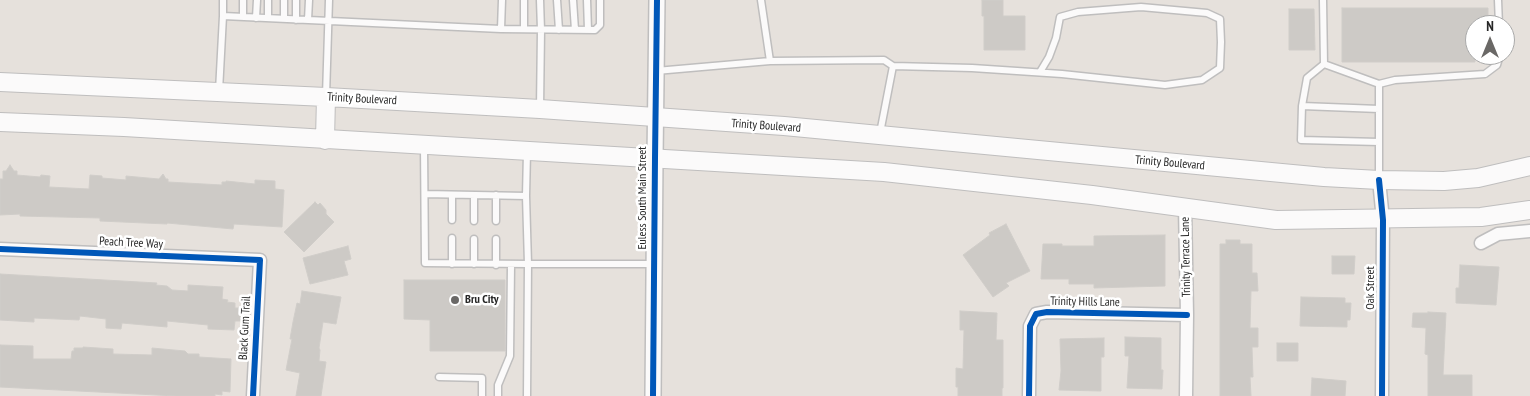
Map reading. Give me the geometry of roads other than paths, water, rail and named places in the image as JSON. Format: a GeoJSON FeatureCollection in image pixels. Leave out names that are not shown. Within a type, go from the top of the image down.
{"type":"FeatureCollection","features":[{"type":"Feature","properties":{"kind":"main road","name":"Trinity Boulevard"},"geometry":{"type":"LineString","coordinates":[[0,82],[540,109],[784,126],[1314,176],[1379,180],[1478,178],[1530,166]]}},
{"type":"Feature","properties":{"kind":"main road"},"geometry":{"type":"LineString","coordinates":[[325,140],[326,97]]}},
{"type":"Feature","properties":{"kind":"main road"},"geometry":{"type":"LineString","coordinates":[[0,122],[124,127],[884,172],[1276,220],[1383,220],[1481,217],[1530,210]]}},
{"type":"Feature","properties":{"kind":"street","name":"Euless South Main Street"},"geometry":{"type":"LineString","coordinates":[[654,396],[657,0]]}},
{"type":"Feature","properties":{"kind":"street","name":"Oak Street"},"geometry":{"type":"LineString","coordinates":[[1379,180],[1383,220],[1382,396]]}},
{"type":"Feature","properties":{"kind":"street","name":"Trinity Terrace Lane"},"geometry":{"type":"LineString","coordinates":[[1185,208],[1186,396]]}},
{"type":"Feature","properties":{"kind":"street"},"geometry":{"type":"LineString","coordinates":[[1481,243],[1498,234],[1530,231]]}},
{"type":"Feature","properties":{"kind":"street","name":"Peach Tree Way"},"geometry":{"type":"LineString","coordinates":[[0,249],[260,260]]}},
{"type":"Feature","properties":{"kind":"street","name":"Black Gum Trail"},"geometry":{"type":"LineString","coordinates":[[253,396],[260,260]]}},
{"type":"Feature","properties":{"kind":"street","name":"Trinity Hills Lane"},"geometry":{"type":"LineString","coordinates":[[1029,396],[1030,326],[1036,314],[1047,312],[1187,315]]}},
{"type":"Feature","properties":{"kind":"lane"},"geometry":{"type":"LineString","coordinates":[[219,92],[224,0]]}},
{"type":"Feature","properties":{"kind":"lane"},"geometry":{"type":"LineString","coordinates":[[243,0],[243,17]]}},
{"type":"Feature","properties":{"kind":"lane"},"geometry":{"type":"LineString","coordinates":[[256,18],[257,0]]}},
{"type":"Feature","properties":{"kind":"lane"},"geometry":{"type":"LineString","coordinates":[[268,0],[268,18]]}},
{"type":"Feature","properties":{"kind":"lane"},"geometry":{"type":"LineString","coordinates":[[284,0],[284,19]]}},
{"type":"Feature","properties":{"kind":"lane"},"geometry":{"type":"LineString","coordinates":[[296,0],[296,20]]}},
{"type":"Feature","properties":{"kind":"lane"},"geometry":{"type":"LineString","coordinates":[[308,20],[309,0]]}},
{"type":"Feature","properties":{"kind":"lane"},"geometry":{"type":"LineString","coordinates":[[326,97],[329,0]]}},
{"type":"Feature","properties":{"kind":"lane"},"geometry":{"type":"LineString","coordinates":[[501,29],[502,0]]}},
{"type":"Feature","properties":{"kind":"lane"},"geometry":{"type":"LineString","coordinates":[[524,0],[524,29]]}},
{"type":"Feature","properties":{"kind":"lane"},"geometry":{"type":"LineString","coordinates":[[540,0],[542,30],[540,109]]}},
{"type":"Feature","properties":{"kind":"lane"},"geometry":{"type":"LineString","coordinates":[[557,0],[559,30]]}},
{"type":"Feature","properties":{"kind":"lane"},"geometry":{"type":"LineString","coordinates":[[573,0],[575,30]]}},
{"type":"Feature","properties":{"kind":"lane"},"geometry":{"type":"LineString","coordinates":[[587,0],[588,30]]}},
{"type":"Feature","properties":{"kind":"lane"},"geometry":{"type":"LineString","coordinates":[[222,16],[501,29],[595,30],[600,25],[600,0]]}},
{"type":"Feature","properties":{"kind":"lane"},"geometry":{"type":"LineString","coordinates":[[761,0],[770,61]]}},
{"type":"Feature","properties":{"kind":"lane"},"geometry":{"type":"LineString","coordinates":[[1323,0],[1324,64]]}},
{"type":"Feature","properties":{"kind":"lane"},"geometry":{"type":"LineString","coordinates":[[1498,0],[1499,15]]}},
{"type":"Feature","properties":{"kind":"lane"},"geometry":{"type":"LineString","coordinates":[[656,71],[770,61],[884,60],[893,66],[1040,72],[1164,85],[1202,80],[1220,68],[1220,19],[1207,13],[1140,7],[1078,12],[1060,17],[1056,38],[1049,57],[1040,72]]}},
{"type":"Feature","properties":{"kind":"lane"},"geometry":{"type":"LineString","coordinates":[[1324,64],[1379,84],[1395,80],[1485,74],[1497,65]]}},
{"type":"Feature","properties":{"kind":"lane"},"geometry":{"type":"LineString","coordinates":[[1324,64],[1307,78],[1302,106],[1301,140],[1379,142]]}},
{"type":"Feature","properties":{"kind":"lane"},"geometry":{"type":"LineString","coordinates":[[880,135],[893,66]]}},
{"type":"Feature","properties":{"kind":"lane"},"geometry":{"type":"LineString","coordinates":[[1379,84],[1379,180]]}},
{"type":"Feature","properties":{"kind":"lane"},"geometry":{"type":"LineString","coordinates":[[1302,106],[1379,108]]}},
{"type":"Feature","properties":{"kind":"lane"},"geometry":{"type":"LineString","coordinates":[[424,145],[425,263],[496,265],[654,264]]}},
{"type":"Feature","properties":{"kind":"lane"},"geometry":{"type":"LineString","coordinates":[[527,396],[528,264],[526,196],[528,151]]}},
{"type":"Feature","properties":{"kind":"lane"},"geometry":{"type":"LineString","coordinates":[[424,194],[526,196]]}},
{"type":"Feature","properties":{"kind":"lane"},"geometry":{"type":"LineString","coordinates":[[452,194],[452,220]]}},
{"type":"Feature","properties":{"kind":"lane"},"geometry":{"type":"LineString","coordinates":[[474,195],[474,220]]}},
{"type":"Feature","properties":{"kind":"lane"},"geometry":{"type":"LineString","coordinates":[[496,195],[496,221]]}},
{"type":"Feature","properties":{"kind":"lane"},"geometry":{"type":"LineString","coordinates":[[452,238],[452,264]]}},
{"type":"Feature","properties":{"kind":"lane"},"geometry":{"type":"LineString","coordinates":[[474,239],[474,264]]}},
{"type":"Feature","properties":{"kind":"lane"},"geometry":{"type":"LineString","coordinates":[[496,239],[496,265]]}},
{"type":"Feature","properties":{"kind":"lane"},"geometry":{"type":"LineString","coordinates":[[498,396],[498,385],[510,356],[511,265]]}},
{"type":"Feature","properties":{"kind":"lane"},"geometry":{"type":"LineString","coordinates":[[439,377],[482,378],[482,396]]}},
{"type":"Feature","properties":{"kind":"place","name":"Bru City"},"geometry":{"type":"Point","coordinates":[455,300]}}]}
